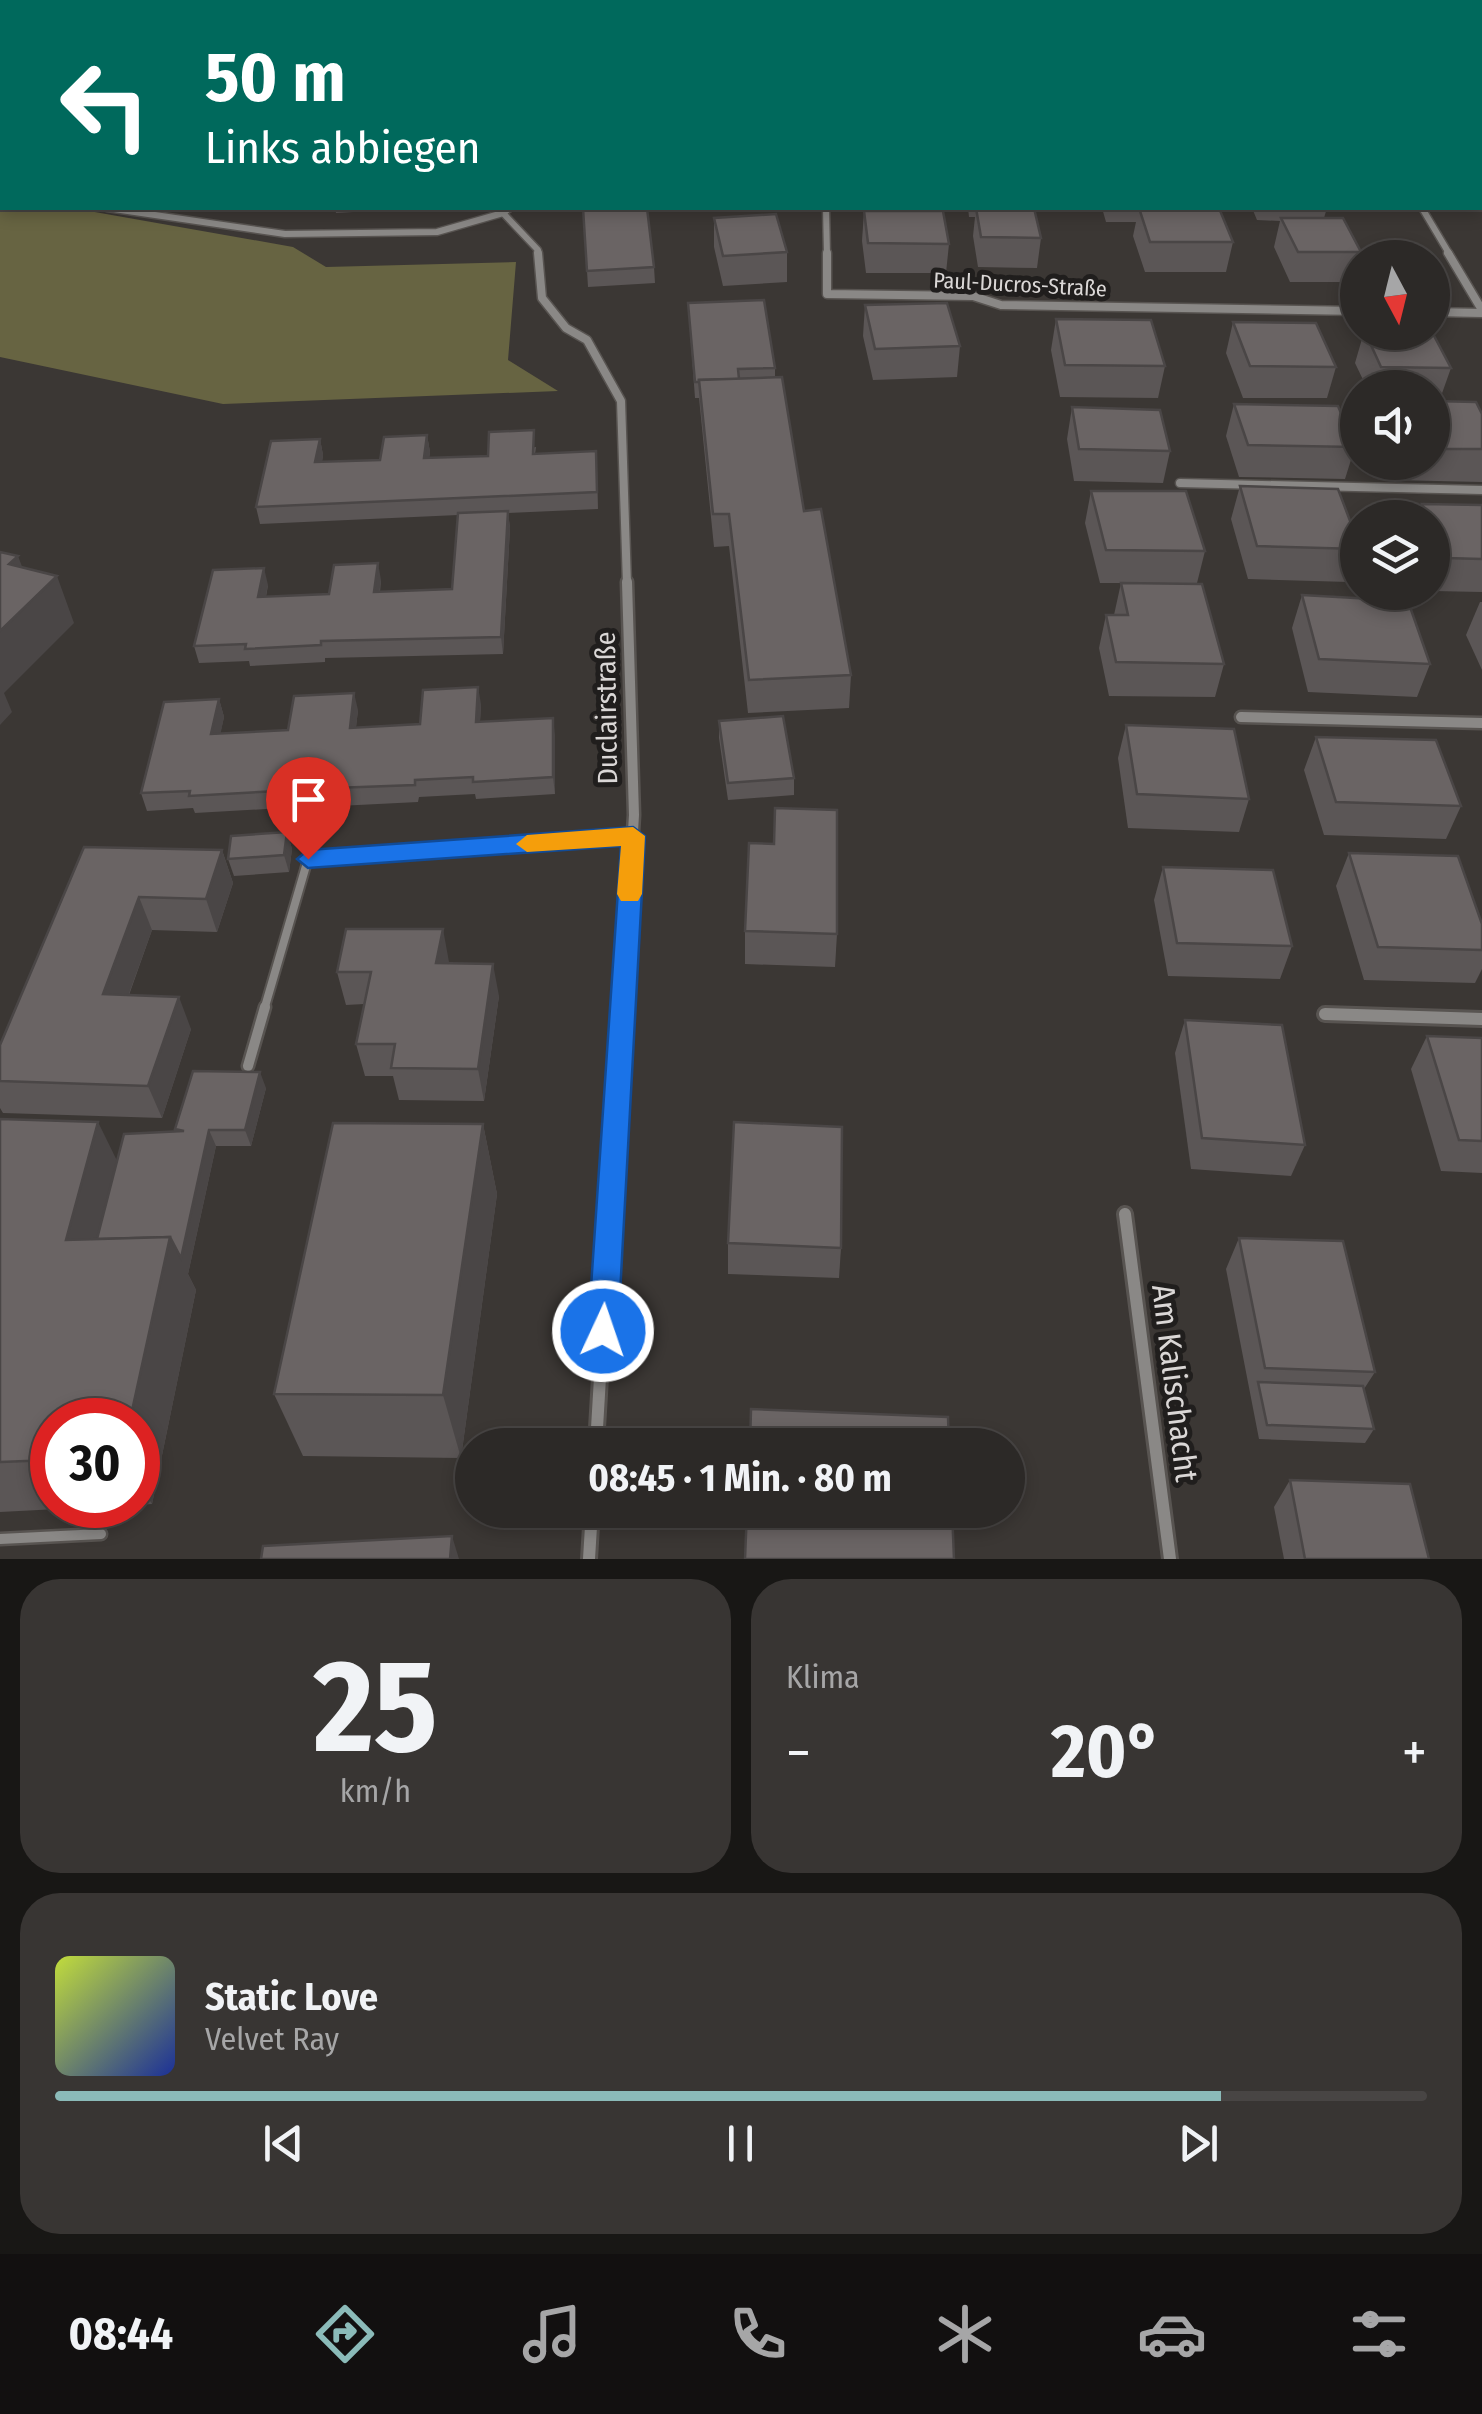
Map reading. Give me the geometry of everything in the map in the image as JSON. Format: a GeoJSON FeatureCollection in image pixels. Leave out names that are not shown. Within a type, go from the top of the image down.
{"type":"FeatureCollection","features":[{"type":"Feature","properties":{"kind":"street"},"geometry":{"type":"LineString","coordinates":[[122,210],[285,234],[437,232],[506,210]]}},
{"type":"Feature","properties":{"kind":"street","name":"Duclairstraße"},"geometry":{"type":"LineString","coordinates":[[506,210],[538,250],[542,298],[566,328],[587,340],[622,401],[633,836],[597,1428]]}},
{"type":"Feature","properties":{"kind":"street","name":"Paul-Ducros-Straße"},"geometry":{"type":"LineString","coordinates":[[826,210],[827,294],[973,296],[1002,305],[1340,311]]}},
{"type":"Feature","properties":{"kind":"street"},"geometry":{"type":"LineString","coordinates":[[1423,210],[1482,311],[1450,312]]}},
{"type":"Feature","properties":{"kind":"street"},"geometry":{"type":"LineString","coordinates":[[1180,483],[1482,490]]}},
{"type":"Feature","properties":{"kind":"street"},"geometry":{"type":"LineString","coordinates":[[1241,718],[1482,723]]}},
{"type":"Feature","properties":{"kind":"street"},"geometry":{"type":"LineString","coordinates":[[1325,1014],[1482,1019]]}},
{"type":"Feature","properties":{"kind":"street","name":"Am Kalischacht"},"geometry":{"type":"LineString","coordinates":[[1125,1214],[1170,1559]]}},
{"type":"Feature","properties":{"kind":"street"},"geometry":{"type":"LineString","coordinates":[[589,1559],[591,1528]]}},
{"type":"Feature","properties":{"kind":"lane"},"geometry":{"type":"LineString","coordinates":[[248,1066],[308,859],[633,836]]}},
{"type":"Feature","properties":{"kind":"lane"},"geometry":{"type":"LineString","coordinates":[[0,1539],[101,1534]]}},
{"type":"Feature","properties":{"kind":"shaded area"},"geometry":{"type":"Polygon","coordinates":[[[0,210],[83,210],[293,247],[326,267],[516,262],[508,360],[558,391],[223,404],[0,357],[0,210]]]}},
{"type":"Feature","properties":{"kind":"building"},"geometry":{"type":"Polygon","coordinates":[[[583,210],[647,210],[654,267],[587,271],[583,210]]]}},
{"type":"Feature","properties":{"kind":"building"},"geometry":{"type":"Polygon","coordinates":[[[976,210],[1034,210],[1041,238],[981,237],[976,210]]]}},
{"type":"Feature","properties":{"kind":"building"},"geometry":{"type":"Polygon","coordinates":[[[1140,210],[1220,210],[1233,242],[1150,242],[1140,210]]]}},
{"type":"Feature","properties":{"kind":"building"},"geometry":{"type":"Polygon","coordinates":[[[864,211],[943,211],[949,244],[868,243],[864,211]]]}},
{"type":"Feature","properties":{"kind":"building"},"geometry":{"type":"Polygon","coordinates":[[[776,214],[787,252],[723,256],[714,218],[776,214]]]}},
{"type":"Feature","properties":{"kind":"building"},"geometry":{"type":"Polygon","coordinates":[[[1281,218],[1343,218],[1355,240],[1340,240],[1340,252],[1298,252],[1281,218]]]}},
{"type":"Feature","properties":{"kind":"building"},"geometry":{"type":"Polygon","coordinates":[[[764,300],[775,368],[738,369],[739,379],[695,382],[688,303],[764,300]]]}},
{"type":"Feature","properties":{"kind":"building"},"geometry":{"type":"Polygon","coordinates":[[[947,303],[960,346],[875,349],[865,305],[947,303]]]}},
{"type":"Feature","properties":{"kind":"building"},"geometry":{"type":"Polygon","coordinates":[[[1056,319],[1151,320],[1165,366],[1065,365],[1056,319]]]}},
{"type":"Feature","properties":{"kind":"building"},"geometry":{"type":"Polygon","coordinates":[[[1233,322],[1316,323],[1336,367],[1250,366],[1233,322]]]}},
{"type":"Feature","properties":{"kind":"building"},"geometry":{"type":"Polygon","coordinates":[[[1373,350],[1442,350],[1451,368],[1381,367],[1373,350]]]}},
{"type":"Feature","properties":{"kind":"building"},"geometry":{"type":"Polygon","coordinates":[[[782,377],[804,511],[821,509],[851,675],[749,680],[729,514],[713,514],[699,380],[782,377]]]}},
{"type":"Feature","properties":{"kind":"building"},"geometry":{"type":"Polygon","coordinates":[[[1450,401],[1476,402],[1482,414],[1482,449],[1450,449],[1450,401]]]}},
{"type":"Feature","properties":{"kind":"building"},"geometry":{"type":"Polygon","coordinates":[[[1234,404],[1338,406],[1340,411],[1340,447],[1248,445],[1234,404]]]}},
{"type":"Feature","properties":{"kind":"building"},"geometry":{"type":"Polygon","coordinates":[[[1072,407],[1160,410],[1170,451],[1079,449],[1072,407]]]}},
{"type":"Feature","properties":{"kind":"building"},"geometry":{"type":"Polygon","coordinates":[[[534,430],[533,454],[596,451],[597,492],[256,507],[271,441],[320,439],[315,462],[380,460],[384,437],[427,435],[424,458],[488,456],[489,432],[534,430]]]}},
{"type":"Feature","properties":{"kind":"building"},"geometry":{"type":"Polygon","coordinates":[[[1240,486],[1338,489],[1342,500],[1340,548],[1257,546],[1240,486]]]}},
{"type":"Feature","properties":{"kind":"building"},"geometry":{"type":"Polygon","coordinates":[[[1091,491],[1186,491],[1205,551],[1106,550],[1091,491]]]}},
{"type":"Feature","properties":{"kind":"building"},"geometry":{"type":"Polygon","coordinates":[[[1450,504],[1482,505],[1482,559],[1450,558],[1450,504]]]}},
{"type":"Feature","properties":{"kind":"building"},"geometry":{"type":"Polygon","coordinates":[[[508,511],[501,637],[321,641],[321,645],[245,649],[246,644],[194,646],[213,570],[264,568],[258,597],[329,594],[334,565],[378,563],[374,592],[452,589],[458,513],[508,511]]]}},
{"type":"Feature","properties":{"kind":"building"},"geometry":{"type":"Polygon","coordinates":[[[0,552],[18,556],[9,564],[57,576],[0,631],[0,552]]]}},
{"type":"Feature","properties":{"kind":"building"},"geometry":{"type":"Polygon","coordinates":[[[1121,583],[1202,584],[1224,664],[1116,662],[1106,615],[1128,615],[1121,583]]]}},
{"type":"Feature","properties":{"kind":"building"},"geometry":{"type":"Polygon","coordinates":[[[1302,595],[1340,597],[1340,610],[1411,610],[1430,664],[1319,659],[1302,595]]]}},
{"type":"Feature","properties":{"kind":"building"},"geometry":{"type":"Polygon","coordinates":[[[478,687],[476,722],[553,718],[553,777],[473,782],[473,777],[415,780],[415,785],[334,788],[335,784],[278,786],[278,791],[189,796],[190,791],[141,793],[164,702],[219,699],[211,734],[288,730],[294,696],[354,693],[350,728],[420,724],[423,690],[478,687]]]}},
{"type":"Feature","properties":{"kind":"building"},"geometry":{"type":"Polygon","coordinates":[[[783,716],[794,778],[728,783],[719,721],[783,716]]]}},
{"type":"Feature","properties":{"kind":"building"},"geometry":{"type":"Polygon","coordinates":[[[1126,725],[1234,729],[1249,799],[1137,794],[1126,725]]]}},
{"type":"Feature","properties":{"kind":"building"},"geometry":{"type":"Polygon","coordinates":[[[1316,737],[1436,740],[1461,806],[1336,802],[1316,737]]]}},
{"type":"Feature","properties":{"kind":"building"},"geometry":{"type":"Polygon","coordinates":[[[775,808],[837,810],[837,934],[745,931],[749,843],[774,844],[775,808]]]}},
{"type":"Feature","properties":{"kind":"building"},"geometry":{"type":"Polygon","coordinates":[[[287,832],[284,855],[228,859],[231,836],[287,832]]]}},
{"type":"Feature","properties":{"kind":"building"},"geometry":{"type":"Polygon","coordinates":[[[84,847],[222,850],[206,899],[139,897],[103,994],[179,997],[148,1086],[0,1081],[0,1045],[84,847]]]}},
{"type":"Feature","properties":{"kind":"building"},"geometry":{"type":"Polygon","coordinates":[[[1349,853],[1458,856],[1482,924],[1482,950],[1378,947],[1349,853]]]}},
{"type":"Feature","properties":{"kind":"building"},"geometry":{"type":"Polygon","coordinates":[[[1163,867],[1273,870],[1292,946],[1177,943],[1163,867]]]}},
{"type":"Feature","properties":{"kind":"building"},"geometry":{"type":"Polygon","coordinates":[[[346,929],[443,929],[436,963],[493,964],[478,1069],[391,1068],[395,1044],[356,1044],[371,972],[337,972],[346,929]]]}},
{"type":"Feature","properties":{"kind":"building"},"geometry":{"type":"Polygon","coordinates":[[[1185,1020],[1282,1025],[1305,1145],[1202,1138],[1185,1020]]]}},
{"type":"Feature","properties":{"kind":"building"},"geometry":{"type":"Polygon","coordinates":[[[1427,1036],[1482,1038],[1482,1141],[1459,1140],[1427,1036]]]}},
{"type":"Feature","properties":{"kind":"building"},"geometry":{"type":"Polygon","coordinates":[[[193,1071],[260,1072],[245,1130],[209,1130],[181,1258],[170,1237],[97,1239],[124,1134],[184,1131],[175,1129],[193,1071]]]}},
{"type":"Feature","properties":{"kind":"building"},"geometry":{"type":"Polygon","coordinates":[[[0,1119],[98,1122],[66,1240],[170,1237],[135,1398],[30,1398],[30,1461],[0,1462],[0,1119]]]}},
{"type":"Feature","properties":{"kind":"building"},"geometry":{"type":"Polygon","coordinates":[[[734,1122],[842,1127],[841,1248],[728,1243],[734,1122]]]}},
{"type":"Feature","properties":{"kind":"building"},"geometry":{"type":"Polygon","coordinates":[[[333,1123],[483,1124],[443,1395],[274,1394],[333,1123]]]}},
{"type":"Feature","properties":{"kind":"building"},"geometry":{"type":"Polygon","coordinates":[[[1239,1238],[1343,1241],[1375,1372],[1265,1368],[1239,1238]]]}},
{"type":"Feature","properties":{"kind":"building"},"geometry":{"type":"Polygon","coordinates":[[[1258,1382],[1363,1386],[1374,1429],[1267,1425],[1258,1382]]]}},
{"type":"Feature","properties":{"kind":"building"},"geometry":{"type":"Polygon","coordinates":[[[751,1409],[948,1417],[948,1428],[750,1428],[751,1409]]]}},
{"type":"Feature","properties":{"kind":"building"},"geometry":{"type":"Polygon","coordinates":[[[1290,1480],[1410,1484],[1429,1559],[1305,1559],[1290,1480]]]}},
{"type":"Feature","properties":{"kind":"building"},"geometry":{"type":"Polygon","coordinates":[[[746,1528],[953,1528],[954,1559],[745,1559],[746,1528]]]}},
{"type":"Feature","properties":{"kind":"building"},"geometry":{"type":"Polygon","coordinates":[[[452,1536],[450,1559],[261,1559],[263,1546],[452,1536]]]}},
{"type":"Feature","properties":{"kind":"slow traffic"},"geometry":{"type":"LineString","coordinates":[[527,844],[633,836],[630,894]]}},
{"type":"Feature","properties":{"kind":"route"},"geometry":{"type":"LineString","coordinates":[[308,859],[633,836],[603,1331]]}}]}
